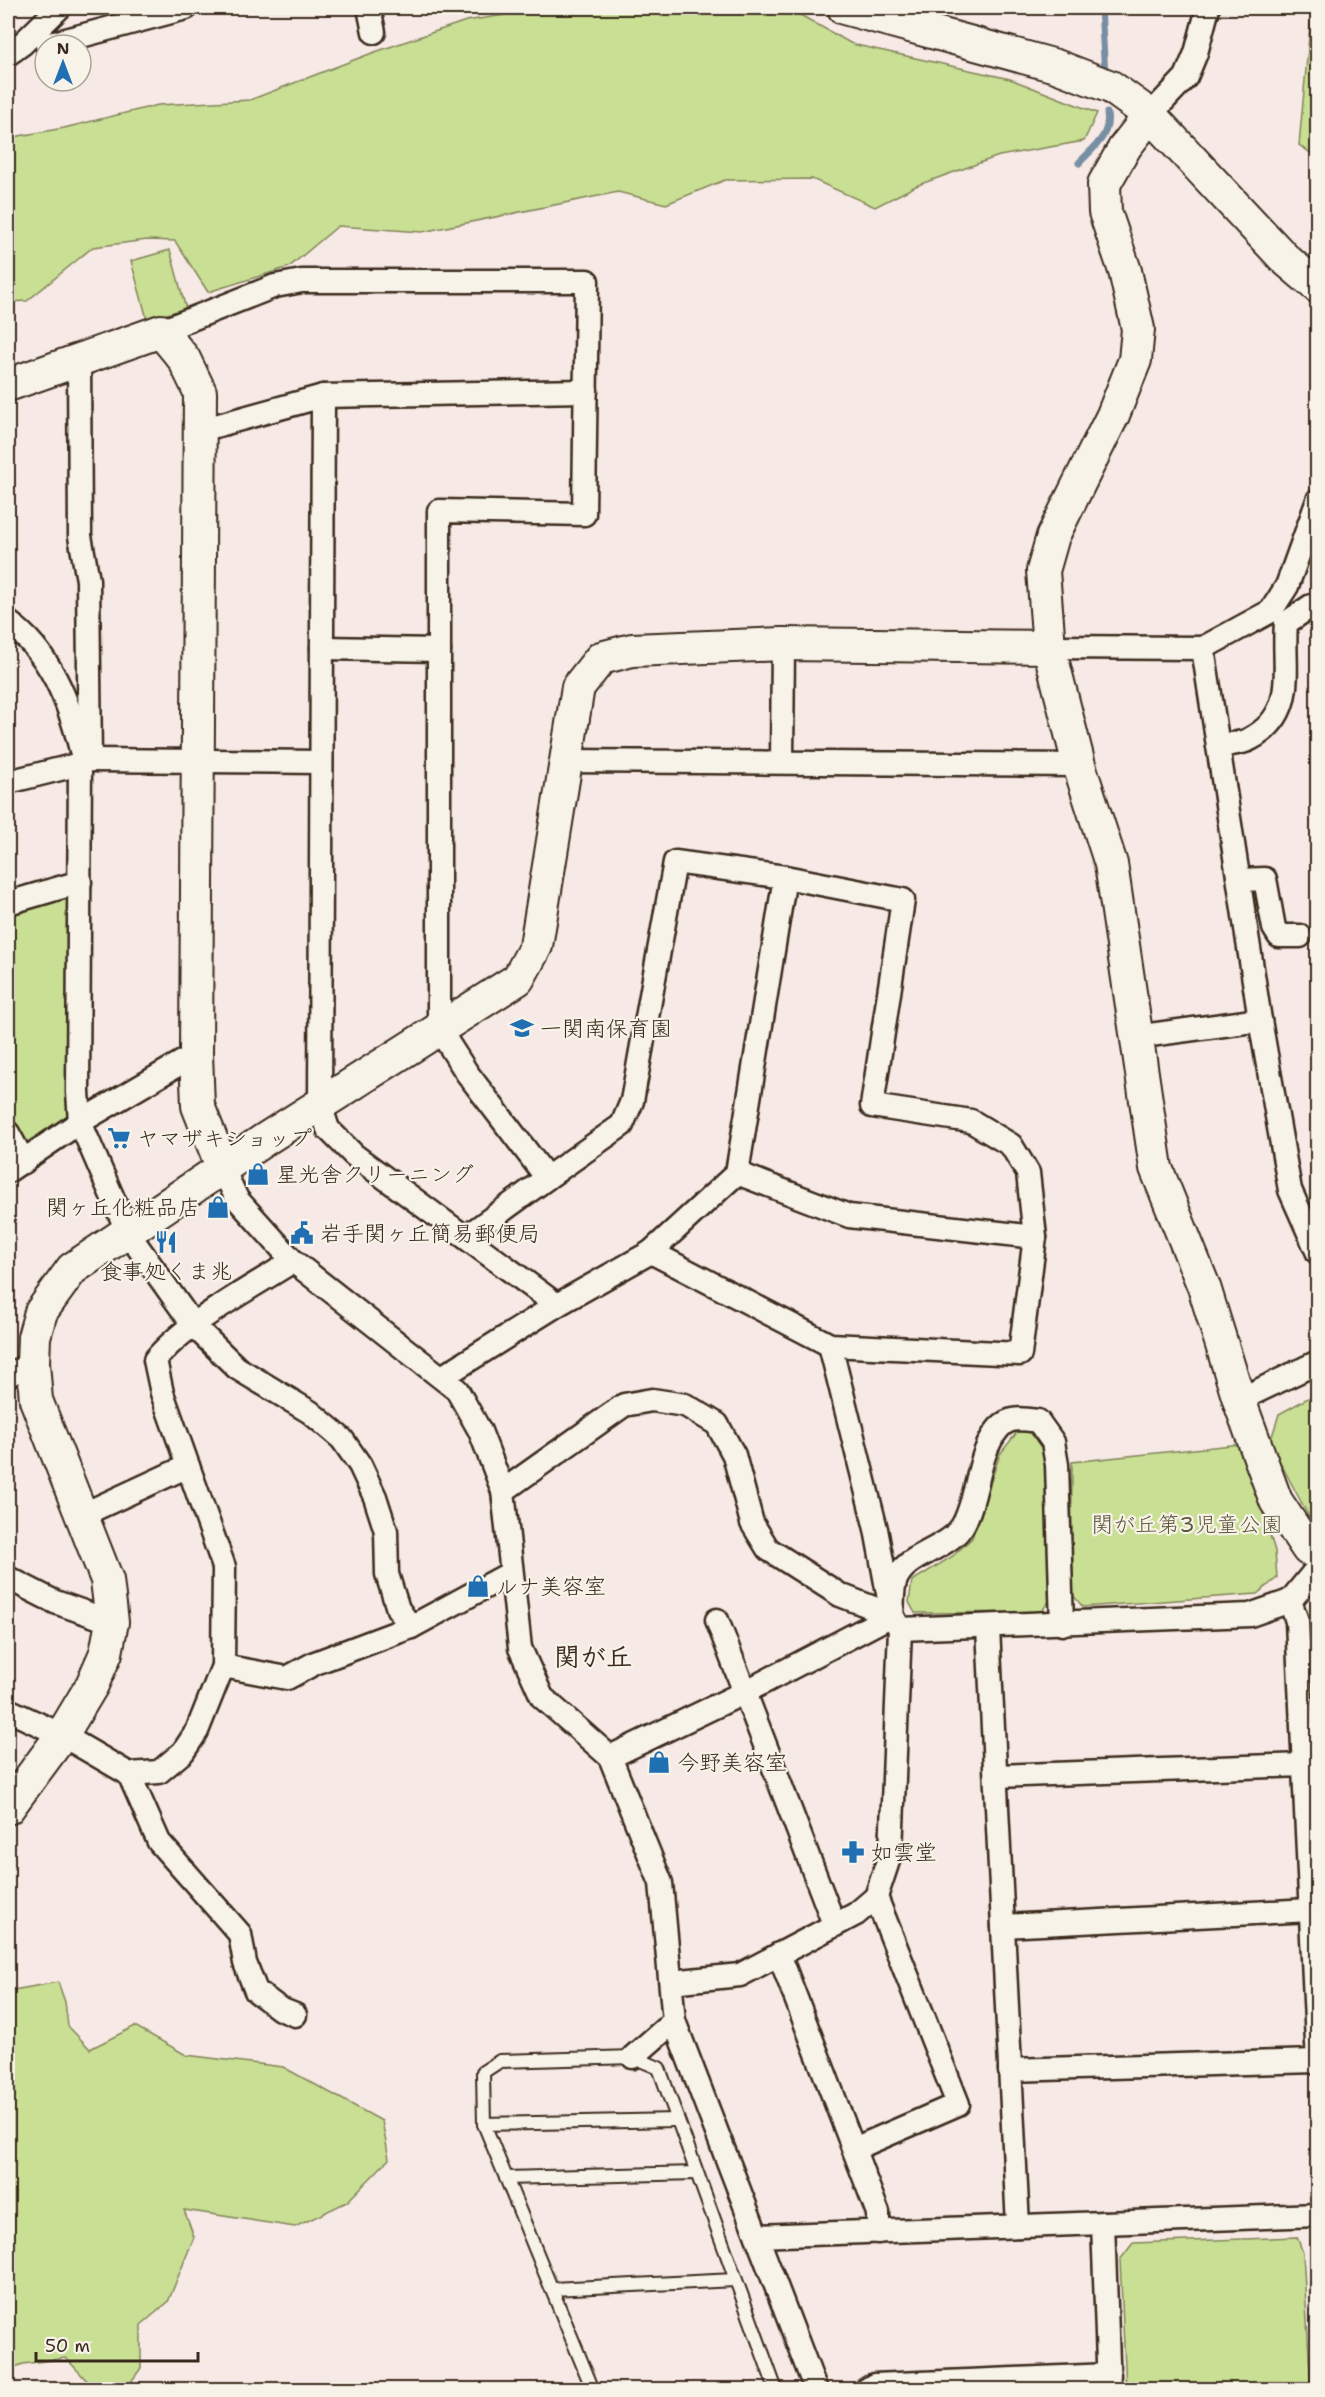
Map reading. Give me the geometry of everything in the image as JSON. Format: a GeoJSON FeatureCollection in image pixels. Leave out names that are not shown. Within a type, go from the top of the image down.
{"type":"FeatureCollection","features":[{"type":"Feature","properties":{"kind":"street"},"geometry":{"type":"LineString","coordinates":[[12,48],[59,8]]}},
{"type":"Feature","properties":{"kind":"street"},"geometry":{"type":"LineString","coordinates":[[91,33],[186,8]]}},
{"type":"Feature","properties":{"kind":"street"},"geometry":{"type":"LineString","coordinates":[[369,8],[374,32]]}},
{"type":"Feature","properties":{"kind":"street"},"geometry":{"type":"LineString","coordinates":[[844,8],[1056,66],[1111,87],[1150,115],[1285,259],[1317,287]]}},
{"type":"Feature","properties":{"kind":"street"},"geometry":{"type":"LineString","coordinates":[[503,1491],[624,1405],[652,1400],[685,1405],[717,1424],[734,1455],[752,1523],[768,1549],[840,1595],[896,1622],[988,1628],[1250,1615],[1290,1601],[1315,1556],[1276,1501],[1239,1400],[1204,1287],[1156,1168],[1111,864],[1079,765],[1049,647],[1043,571],[1053,536],[1113,415],[1135,360],[1138,329],[1125,272],[1105,212],[1104,184],[1125,147],[1150,115],[1186,77],[1196,53],[1208,8]]}},
{"type":"Feature","properties":{"kind":"street"},"geometry":{"type":"LineString","coordinates":[[12,48],[33,48]]}},
{"type":"Feature","properties":{"kind":"street"},"geometry":{"type":"LineString","coordinates":[[8,384],[161,331],[276,286],[302,282],[587,282],[584,514],[439,511],[439,1029],[467,1073],[547,1178]]}},
{"type":"Feature","properties":{"kind":"street"},"geometry":{"type":"LineString","coordinates":[[161,331],[184,359],[200,392],[196,1054],[198,1107],[237,1199],[293,1261],[457,1389],[480,1431],[503,1491],[520,1648],[542,1696],[609,1757],[661,1883],[674,2021],[816,2390]]}},
{"type":"Feature","properties":{"kind":"street"},"geometry":{"type":"LineString","coordinates":[[79,358],[80,536],[88,580],[85,762],[80,882],[80,1122],[128,1233],[194,1326],[237,1368],[310,1412],[342,1439],[360,1465],[375,1497],[386,1531],[387,1574],[398,1609],[411,1627]]}},
{"type":"Feature","properties":{"kind":"street"},"geometry":{"type":"LineString","coordinates":[[201,430],[323,396],[586,391]]}},
{"type":"Feature","properties":{"kind":"street"},"geometry":{"type":"LineString","coordinates":[[323,396],[320,1104],[328,1129],[354,1155],[556,1305]]}},
{"type":"Feature","properties":{"kind":"street"},"geometry":{"type":"LineString","coordinates":[[8,1808],[62,1735],[92,1685],[106,1653],[112,1622],[107,1580],[36,1400],[20,1369],[34,1337],[41,1312],[53,1292],[72,1269],[320,1104],[518,979],[536,946],[578,687],[601,658],[632,650],[783,644],[1203,648],[1271,611],[1287,586],[1317,500]]}},
{"type":"Feature","properties":{"kind":"street"},"geometry":{"type":"LineString","coordinates":[[1218,746],[1249,740],[1276,720],[1287,687],[1284,648],[1286,623],[1311,606],[1317,605]]}},
{"type":"Feature","properties":{"kind":"street"},"geometry":{"type":"LineString","coordinates":[[8,622],[33,645],[55,676],[69,706],[85,762]]}},
{"type":"Feature","properties":{"kind":"street"},"geometry":{"type":"LineString","coordinates":[[782,761],[783,644]]}},
{"type":"Feature","properties":{"kind":"street"},"geometry":{"type":"LineString","coordinates":[[322,648],[439,650]]}},
{"type":"Feature","properties":{"kind":"street"},"geometry":{"type":"LineString","coordinates":[[1203,648],[1260,1020],[1290,1190],[1317,1253]]}},
{"type":"Feature","properties":{"kind":"street"},"geometry":{"type":"LineString","coordinates":[[566,761],[1079,765]]}},
{"type":"Feature","properties":{"kind":"street"},"geometry":{"type":"LineString","coordinates":[[8,782],[85,762],[321,762]]}},
{"type":"Feature","properties":{"kind":"street"},"geometry":{"type":"LineString","coordinates":[[466,1237],[622,1125],[633,1101],[675,862],[785,877],[903,900],[872,1107],[971,1121],[1011,1145],[1028,1173],[1035,1237],[1020,1354],[830,1345],[651,1252]]}},
{"type":"Feature","properties":{"kind":"street"},"geometry":{"type":"LineString","coordinates":[[442,1377],[556,1305],[651,1252],[737,1173],[785,877]]}},
{"type":"Feature","properties":{"kind":"street"},"geometry":{"type":"LineString","coordinates":[[1239,880],[1265,879],[1275,928],[1279,936],[1300,936]]}},
{"type":"Feature","properties":{"kind":"street"},"geometry":{"type":"LineString","coordinates":[[8,903],[80,882]]}},
{"type":"Feature","properties":{"kind":"street"},"geometry":{"type":"LineString","coordinates":[[1136,1037],[1260,1020]]}},
{"type":"Feature","properties":{"kind":"street"},"geometry":{"type":"LineString","coordinates":[[8,1133],[16,1166],[80,1122],[196,1054]]}},
{"type":"Feature","properties":{"kind":"street"},"geometry":{"type":"LineString","coordinates":[[737,1173],[849,1216],[1035,1237]]}},
{"type":"Feature","properties":{"kind":"street"},"geometry":{"type":"LineString","coordinates":[[8,1710],[62,1735],[129,1774],[159,1772],[183,1752],[197,1731],[223,1666],[224,1567],[162,1393],[155,1360],[194,1326],[293,1261]]}},
{"type":"Feature","properties":{"kind":"street"},"geometry":{"type":"LineString","coordinates":[[830,1345],[876,1529],[896,1622]]}},
{"type":"Feature","properties":{"kind":"street"},"geometry":{"type":"LineString","coordinates":[[1239,1400],[1317,1362]]}},
{"type":"Feature","properties":{"kind":"street"},"geometry":{"type":"LineString","coordinates":[[671,1982],[740,1975],[856,1914],[876,1898],[891,1852],[895,1581],[917,1558],[949,1540],[964,1524],[992,1441],[1000,1426],[1016,1418],[1038,1421],[1053,1442],[1058,1485],[1062,1624]]}},
{"type":"Feature","properties":{"kind":"street"},"geometry":{"type":"LineString","coordinates":[[82,1515],[188,1466]]}},
{"type":"Feature","properties":{"kind":"street"},"geometry":{"type":"LineString","coordinates":[[223,1666],[287,1678],[315,1663],[411,1627],[511,1573]]}},
{"type":"Feature","properties":{"kind":"street"},"geometry":{"type":"LineString","coordinates":[[8,1578],[55,1602],[112,1622]]}},
{"type":"Feature","properties":{"kind":"street"},"geometry":{"type":"LineString","coordinates":[[1010,2070],[1317,2063],[1297,1621],[1290,1601]]}},
{"type":"Feature","properties":{"kind":"street"},"geometry":{"type":"LineString","coordinates":[[717,1620],[834,1924]]}},
{"type":"Feature","properties":{"kind":"street"},"geometry":{"type":"LineString","coordinates":[[609,1757],[896,1622]]}},
{"type":"Feature","properties":{"kind":"street"},"geometry":{"type":"LineString","coordinates":[[988,1628],[1018,2226]]}},
{"type":"Feature","properties":{"kind":"street"},"geometry":{"type":"LineString","coordinates":[[996,1776],[1302,1766]]}},
{"type":"Feature","properties":{"kind":"street"},"geometry":{"type":"LineString","coordinates":[[129,1774],[159,1842],[240,1934],[245,1963],[256,1991],[280,2009],[295,2015]]}},
{"type":"Feature","properties":{"kind":"street"},"geometry":{"type":"LineString","coordinates":[[854,2149],[958,2104],[876,1898]]}},
{"type":"Feature","properties":{"kind":"street"},"geometry":{"type":"LineString","coordinates":[[1003,1926],[1310,1910]]}},
{"type":"Feature","properties":{"kind":"street"},"geometry":{"type":"LineString","coordinates":[[779,1954],[878,2213],[878,2232]]}},
{"type":"Feature","properties":{"kind":"street"},"geometry":{"type":"LineString","coordinates":[[633,2057],[674,2021]]}},
{"type":"Feature","properties":{"kind":"street"},"geometry":{"type":"LineString","coordinates":[[757,2236],[1317,2215]]}},
{"type":"Feature","properties":{"kind":"street"},"geometry":{"type":"LineString","coordinates":[[866,2390],[874,2385],[977,2386],[1109,2382],[1103,2223]]}},
{"type":"Feature","properties":{"kind":"lane"},"geometry":{"type":"LineString","coordinates":[[593,2390],[484,2124],[483,2072],[500,2061],[633,2057],[659,2068],[776,2390]]}},
{"type":"Feature","properties":{"kind":"lane"},"geometry":{"type":"LineString","coordinates":[[484,2124],[676,2120]]}},
{"type":"Feature","properties":{"kind":"lane"},"geometry":{"type":"LineString","coordinates":[[506,2178],[696,2173]]}},
{"type":"Feature","properties":{"kind":"lane"},"geometry":{"type":"LineString","coordinates":[[552,2289],[735,2280]]}},
{"type":"Feature","properties":{"kind":"green space"},"geometry":{"type":"Polygon","coordinates":[[[548,8],[788,8],[852,44],[1010,79],[1097,113],[1084,141],[999,156],[918,185],[875,207],[812,179],[725,180],[666,204],[618,192],[422,232],[338,226],[289,267],[208,292],[175,241],[147,240],[93,247],[27,301],[8,302],[8,138],[64,128],[158,105],[250,100],[372,53],[466,21],[548,8]]]}},
{"type":"Feature","properties":{"kind":"green space"},"geometry":{"type":"Polygon","coordinates":[[[1317,10],[1317,157],[1299,145],[1311,15],[1317,10]]]}},
{"type":"Feature","properties":{"kind":"green space"},"geometry":{"type":"Polygon","coordinates":[[[170,250],[186,309],[147,319],[131,261],[170,250]]]}},
{"type":"Feature","properties":{"kind":"green space"},"geometry":{"type":"Polygon","coordinates":[[[60,893],[73,903],[70,1123],[27,1143],[8,1111],[8,907],[60,893]]]}},
{"type":"Feature","properties":{"kind":"green space"},"geometry":{"type":"Polygon","coordinates":[[[1317,1393],[1317,1532],[1270,1443],[1279,1414],[1317,1393]]]}},
{"type":"Feature","properties":{"kind":"green space"},"geometry":{"type":"Polygon","coordinates":[[[1018,1431],[1033,1432],[1047,1451],[1051,1599],[1041,1612],[915,1613],[909,1602],[912,1581],[953,1556],[972,1538],[1000,1454],[1018,1431]]]}},
{"type":"Feature","properties":{"kind":"green space","name":"関が丘第3児童公園"},"geometry":{"type":"Polygon","coordinates":[[[1241,1444],[1275,1551],[1277,1578],[1257,1594],[1083,1607],[1071,1593],[1072,1462],[1241,1444]]]}},
{"type":"Feature","properties":{"kind":"green space"},"geometry":{"type":"Polygon","coordinates":[[[58,1982],[65,2002],[68,2026],[90,2049],[135,2026],[186,2055],[283,2067],[382,2121],[389,2159],[347,2202],[295,2227],[184,2210],[194,2237],[168,2302],[141,2325],[141,2368],[126,2389],[90,2384],[66,2358],[23,2364],[8,2370],[8,1991],[58,1982]]]}},
{"type":"Feature","properties":{"kind":"green space"},"geometry":{"type":"Polygon","coordinates":[[[1297,2237],[1303,2253],[1311,2389],[1126,2389],[1120,2260],[1133,2243],[1297,2237]]]}},
{"type":"Feature","properties":{"kind":"waterway"},"geometry":{"type":"LineString","coordinates":[[1101,8],[1105,75]]}},
{"type":"Feature","properties":{"kind":"waterway"},"geometry":{"type":"LineString","coordinates":[[1079,163],[1104,135],[1108,121],[1107,113]]}},
{"type":"Feature","properties":{"kind":"place","name":"一関南保育園"},"geometry":{"type":"Point","coordinates":[522,1028]}},
{"type":"Feature","properties":{"kind":"place","name":"ヤマザキショップ"},"geometry":{"type":"Point","coordinates":[119,1138]}},
{"type":"Feature","properties":{"kind":"place","name":"星光舎クリーニング"},"geometry":{"type":"Point","coordinates":[258,1174]}},
{"type":"Feature","properties":{"kind":"place","name":"関ヶ丘化粧品店"},"geometry":{"type":"Point","coordinates":[218,1207]}},
{"type":"Feature","properties":{"kind":"place","name":"岩手関ヶ丘簡易郵便局"},"geometry":{"type":"Point","coordinates":[302,1233]}},
{"type":"Feature","properties":{"kind":"place","name":"食事処くま兆"},"geometry":{"type":"Point","coordinates":[166,1242]}},
{"type":"Feature","properties":{"kind":"place","name":"ルナ美容室"},"geometry":{"type":"Point","coordinates":[478,1586]}},
{"type":"Feature","properties":{"kind":"place","name":"今野美容室"},"geometry":{"type":"Point","coordinates":[659,1762]}},
{"type":"Feature","properties":{"kind":"place","name":"如雲堂"},"geometry":{"type":"Point","coordinates":[853,1852]}},
{"type":"Feature","properties":{"kind":"district","name":"関が丘"},"geometry":{"type":"Point","coordinates":[593,1656]}}]}
